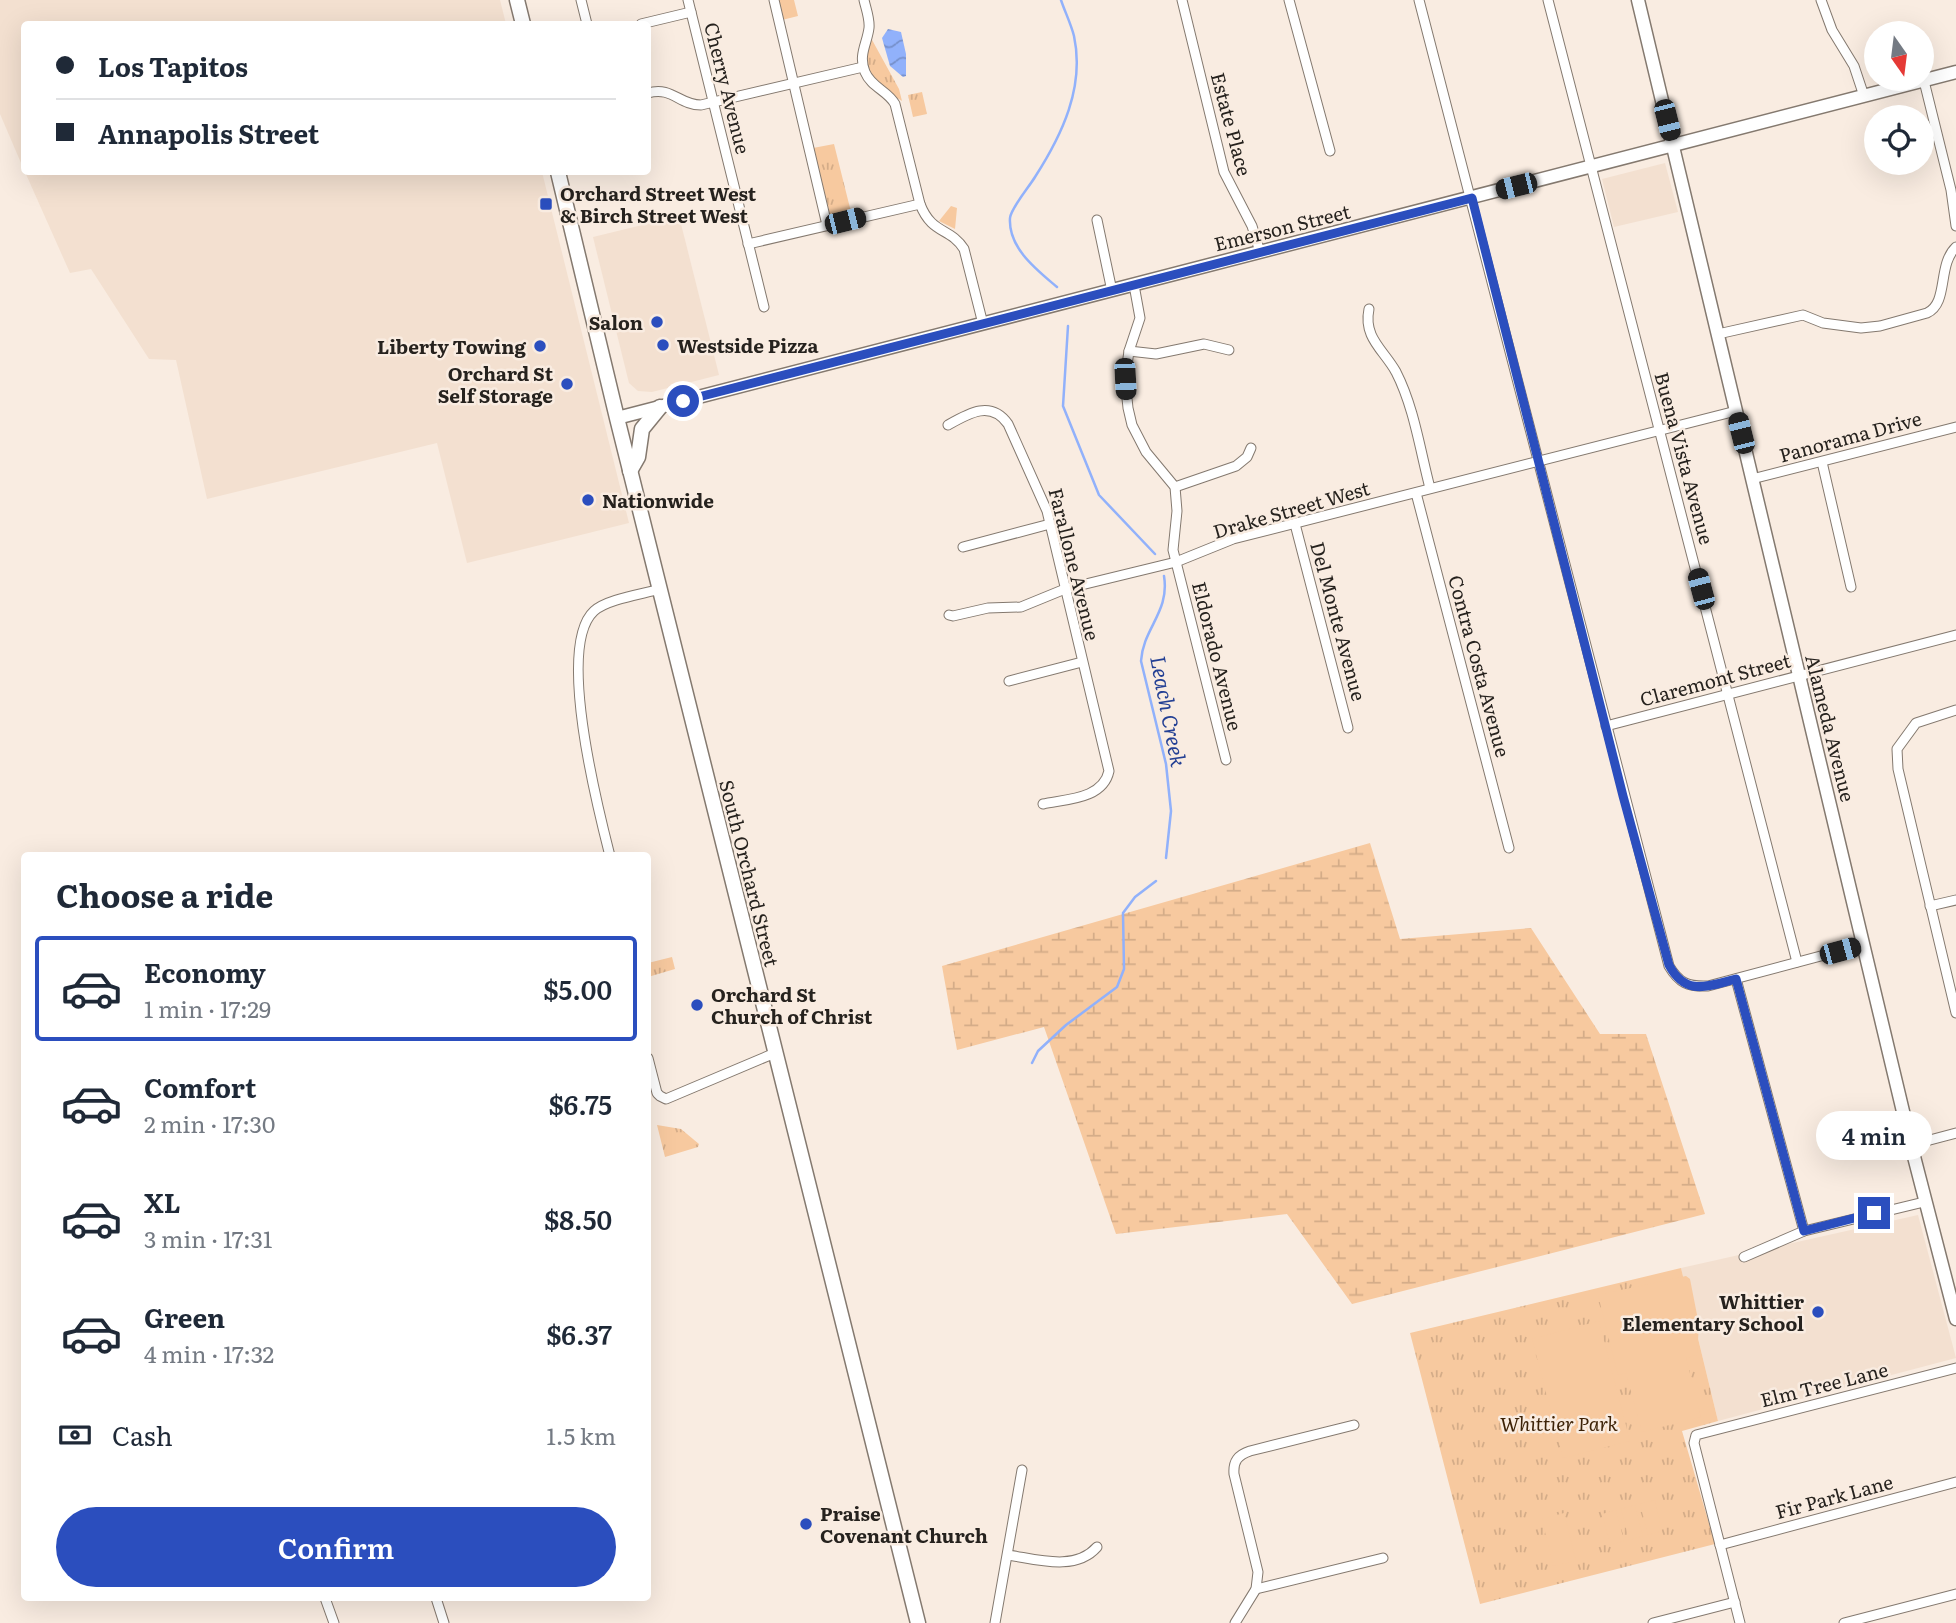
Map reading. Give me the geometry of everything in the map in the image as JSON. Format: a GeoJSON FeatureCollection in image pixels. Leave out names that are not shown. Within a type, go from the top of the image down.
{"type":"FeatureCollection","features":[{"type":"Feature","properties":{"kind":"main road"},"geometry":{"type":"LineString","coordinates":[[517,0],[522,21]]}},
{"type":"Feature","properties":{"kind":"main road","name":"Alameda Avenue"},"geometry":{"type":"LineString","coordinates":[[1638,0],[1862,945],[1924,1202],[1956,1319]]}},
{"type":"Feature","properties":{"kind":"main road","name":"Emerson Street"},"geometry":{"type":"LineString","coordinates":[[1934,78],[1956,72]]}},
{"type":"Feature","properties":{"kind":"main road","name":"Emerson Street"},"geometry":{"type":"LineString","coordinates":[[617,418],[1884,91]]}},
{"type":"Feature","properties":{"kind":"main road","name":"South Orchard Street"},"geometry":{"type":"LineString","coordinates":[[559,175],[918,1623]]}},
{"type":"Feature","properties":{"kind":"main road"},"geometry":{"type":"LineString","coordinates":[[630,471],[638,457],[642,429],[660,407]]}},
{"type":"Feature","properties":{"kind":"street"},"geometry":{"type":"LineString","coordinates":[[581,0],[586,21]]}},
{"type":"Feature","properties":{"kind":"street","name":"Cherry Avenue"},"geometry":{"type":"LineString","coordinates":[[688,0],[764,307]]}},
{"type":"Feature","properties":{"kind":"street"},"geometry":{"type":"LineString","coordinates":[[774,0],[827,225]]}},
{"type":"Feature","properties":{"kind":"street"},"geometry":{"type":"LineString","coordinates":[[864,0],[869,28],[862,53],[863,67],[872,84],[895,104],[920,204],[927,219],[964,248],[983,324]]}},
{"type":"Feature","properties":{"kind":"street","name":"Estate Place"},"geometry":{"type":"LineString","coordinates":[[1182,0],[1224,172],[1252,226],[1260,252]]}},
{"type":"Feature","properties":{"kind":"street"},"geometry":{"type":"LineString","coordinates":[[1289,0],[1330,151]]}},
{"type":"Feature","properties":{"kind":"street"},"geometry":{"type":"LineString","coordinates":[[1419,0],[1669,965],[1680,982],[1701,986],[1862,945]]}},
{"type":"Feature","properties":{"kind":"street","name":"Buena Vista Avenue"},"geometry":{"type":"LineString","coordinates":[[1548,0],[1797,962]]}},
{"type":"Feature","properties":{"kind":"street"},"geometry":{"type":"LineString","coordinates":[[1821,0],[1832,30],[1854,66],[1864,96]]}},
{"type":"Feature","properties":{"kind":"street"},"geometry":{"type":"LineString","coordinates":[[651,22],[691,12]]}},
{"type":"Feature","properties":{"kind":"street"},"geometry":{"type":"LineString","coordinates":[[651,93],[667,91],[693,105],[863,67]]}},
{"type":"Feature","properties":{"kind":"street"},"geometry":{"type":"LineString","coordinates":[[1926,91],[1951,190],[1956,226]]}},
{"type":"Feature","properties":{"kind":"street"},"geometry":{"type":"LineString","coordinates":[[748,244],[920,204]]}},
{"type":"Feature","properties":{"kind":"street"},"geometry":{"type":"LineString","coordinates":[[1097,220],[1112,290]]}},
{"type":"Feature","properties":{"kind":"street"},"geometry":{"type":"LineString","coordinates":[[1718,334],[1803,314],[1823,323],[1861,328],[1880,326],[1927,313],[1934,310],[1938,303],[1945,263],[1956,247]]}},
{"type":"Feature","properties":{"kind":"street"},"geometry":{"type":"LineString","coordinates":[[1134,285],[1140,318],[1129,351],[1125,379],[1132,425],[1146,452],[1175,487],[1236,467],[1247,457],[1251,448]]}},
{"type":"Feature","properties":{"kind":"street"},"geometry":{"type":"LineString","coordinates":[[1369,309],[1367,318],[1371,336],[1395,370],[1402,387],[1430,488],[1736,411]]}},
{"type":"Feature","properties":{"kind":"street"},"geometry":{"type":"LineString","coordinates":[[1129,351],[1156,354],[1205,344],[1229,350]]}},
{"type":"Feature","properties":{"kind":"street","name":"Farallone Avenue"},"geometry":{"type":"LineString","coordinates":[[948,425],[965,415],[987,410],[999,413],[1036,483],[1050,524],[1109,766],[1107,778],[1094,793],[1043,804]]}},
{"type":"Feature","properties":{"kind":"street","name":"Panorama Drive"},"geometry":{"type":"LineString","coordinates":[[1752,479],[1956,426]]}},
{"type":"Feature","properties":{"kind":"street"},"geometry":{"type":"LineString","coordinates":[[1822,462],[1852,587]]}},
{"type":"Feature","properties":{"kind":"street","name":"Eldorado Avenue"},"geometry":{"type":"LineString","coordinates":[[1175,487],[1177,511],[1173,541],[1176,562],[1226,760]]}},
{"type":"Feature","properties":{"kind":"street","name":"Drake Street West"},"geometry":{"type":"LineString","coordinates":[[949,615],[953,617],[996,607],[1021,607],[1065,589],[1176,562],[1233,540],[1430,488]]}},
{"type":"Feature","properties":{"kind":"street","name":"Contra Costa Avenue"},"geometry":{"type":"LineString","coordinates":[[1416,493],[1509,848]]}},
{"type":"Feature","properties":{"kind":"street"},"geometry":{"type":"LineString","coordinates":[[964,547],[1050,524]]}},
{"type":"Feature","properties":{"kind":"street","name":"Del Monte Avenue"},"geometry":{"type":"LineString","coordinates":[[1295,524],[1348,728]]}},
{"type":"Feature","properties":{"kind":"street"},"geometry":{"type":"LineString","coordinates":[[609,852],[591,782],[583,731],[580,638],[590,616],[600,607],[660,589]]}},
{"type":"Feature","properties":{"kind":"street","name":"Claremont Street"},"geometry":{"type":"LineString","coordinates":[[1606,726],[1956,635]]}},
{"type":"Feature","properties":{"kind":"street","name":"Farallone Avenue"},"geometry":{"type":"LineString","coordinates":[[1009,681],[1082,662]]}},
{"type":"Feature","properties":{"kind":"street"},"geometry":{"type":"LineString","coordinates":[[1956,710],[1916,723],[1897,749],[1898,769],[1956,1013]]}},
{"type":"Feature","properties":{"kind":"street"},"geometry":{"type":"LineString","coordinates":[[1930,906],[1956,900]]}},
{"type":"Feature","properties":{"kind":"street"},"geometry":{"type":"LineString","coordinates":[[1736,979],[1804,1231]]}},
{"type":"Feature","properties":{"kind":"street"},"geometry":{"type":"LineString","coordinates":[[651,1072],[657,1093],[666,1098],[775,1053]]}},
{"type":"Feature","properties":{"kind":"street"},"geometry":{"type":"LineString","coordinates":[[1911,1145],[1956,1133]]}},
{"type":"Feature","properties":{"kind":"street"},"geometry":{"type":"LineString","coordinates":[[1744,1258],[1804,1231],[1924,1202]]}},
{"type":"Feature","properties":{"kind":"street","name":"Elm Tree Lane"},"geometry":{"type":"LineString","coordinates":[[1720,1545],[1694,1441],[1696,1435],[1956,1368]]}},
{"type":"Feature","properties":{"kind":"street"},"geometry":{"type":"LineString","coordinates":[[1235,1623],[1256,1589],[1258,1572],[1234,1474],[1235,1461],[1250,1451],[1354,1425]]}},
{"type":"Feature","properties":{"kind":"street"},"geometry":{"type":"LineString","coordinates":[[995,1623],[1022,1470]]}},
{"type":"Feature","properties":{"kind":"street","name":"Fir Park Lane"},"geometry":{"type":"LineString","coordinates":[[1720,1545],[1956,1482]]}},
{"type":"Feature","properties":{"kind":"street"},"geometry":{"type":"LineString","coordinates":[[1720,1545],[1740,1623]]}},
{"type":"Feature","properties":{"kind":"street"},"geometry":{"type":"LineString","coordinates":[[1008,1555],[1065,1562],[1082,1558],[1097,1547]]}},
{"type":"Feature","properties":{"kind":"street"},"geometry":{"type":"LineString","coordinates":[[1256,1589],[1383,1558]]}},
{"type":"Feature","properties":{"kind":"street"},"geometry":{"type":"LineString","coordinates":[[1844,1623],[1956,1594]]}},
{"type":"Feature","properties":{"kind":"street"},"geometry":{"type":"LineString","coordinates":[[326,1601],[334,1623]]}},
{"type":"Feature","properties":{"kind":"street"},"geometry":{"type":"LineString","coordinates":[[437,1601],[444,1623]]}},
{"type":"Feature","properties":{"kind":"street"},"geometry":{"type":"LineString","coordinates":[[1653,1623],[1735,1602]]}},
{"type":"Feature","properties":{"kind":"shaded area"},"geometry":{"type":"Polygon","coordinates":[[[0,0],[500,0],[505,21],[21,21],[21,163],[0,114],[0,0]]]}},
{"type":"Feature","properties":{"kind":"shaded area"},"geometry":{"type":"Polygon","coordinates":[[[1665,163],[1678,212],[1614,227],[1602,179],[1665,163]]]}},
{"type":"Feature","properties":{"kind":"shaded area"},"geometry":{"type":"Polygon","coordinates":[[[26,175],[543,175],[629,523],[467,563],[437,443],[207,499],[176,360],[149,359],[91,269],[70,273],[26,175]]]}},
{"type":"Feature","properties":{"kind":"shaded area"},"geometry":{"type":"Polygon","coordinates":[[[679,216],[719,375],[652,392],[638,391],[629,383],[593,237],[679,216]]]}},
{"type":"Feature","properties":{"kind":"shaded area","name":"Whittier Elementary School"},"geometry":{"type":"Polygon","coordinates":[[[1918,1215],[1956,1358],[1718,1421],[1681,1268],[1918,1215]]]}},
{"type":"Feature","properties":{"kind":"green space"},"geometry":{"type":"Polygon","coordinates":[[[777,0],[794,0],[798,16],[782,20],[777,0]]]}},
{"type":"Feature","properties":{"kind":"green space"},"geometry":{"type":"Polygon","coordinates":[[[871,38],[899,89],[902,101],[883,88],[872,76],[867,61],[871,38]]]}},
{"type":"Feature","properties":{"kind":"green space"},"geometry":{"type":"Polygon","coordinates":[[[922,92],[927,114],[913,117],[908,95],[922,92]]]}},
{"type":"Feature","properties":{"kind":"green space"},"geometry":{"type":"Polygon","coordinates":[[[834,144],[852,216],[838,219],[830,214],[813,148],[834,144]]]}},
{"type":"Feature","properties":{"kind":"green space"},"geometry":{"type":"Polygon","coordinates":[[[951,206],[957,208],[955,229],[939,221],[951,206]]]}},
{"type":"Feature","properties":{"kind":"green space"},"geometry":{"type":"Polygon","coordinates":[[[1370,843],[1400,939],[1531,928],[1600,1034],[1646,1034],[1705,1214],[1352,1304],[1287,1214],[1116,1234],[1044,1027],[957,1050],[942,966],[1370,843]]]}},
{"type":"Feature","properties":{"kind":"green space"},"geometry":{"type":"Polygon","coordinates":[[[672,957],[675,969],[651,976],[651,962],[672,957]]]}},
{"type":"Feature","properties":{"kind":"green space"},"geometry":{"type":"Polygon","coordinates":[[[657,1125],[681,1129],[699,1144],[698,1147],[665,1157],[657,1125]]]}},
{"type":"Feature","properties":{"kind":"green space","name":"Whittier Park"},"geometry":{"type":"Polygon","coordinates":[[[1681,1268],[1718,1421],[1682,1431],[1715,1544],[1480,1604],[1410,1333],[1681,1268]]]}},
{"type":"Feature","properties":{"kind":"green space"},"geometry":{"type":"Polygon","coordinates":[[[1686,1276],[1690,1279],[1699,1325],[1697,1355],[1686,1358],[1701,1417],[1642,1432],[1626,1373],[1618,1375],[1598,1295],[1686,1276]]]}},
{"type":"Feature","properties":{"kind":"green space"},"geometry":{"type":"Polygon","coordinates":[[[1599,1321],[1630,1441],[1563,1458],[1532,1339],[1599,1321]]]}},
{"type":"Feature","properties":{"kind":"green space"},"geometry":{"type":"Polygon","coordinates":[[[1655,1500],[1662,1531],[1648,1535],[1640,1504],[1655,1500]]]}},
{"type":"Feature","properties":{"kind":"green space"},"geometry":{"type":"Polygon","coordinates":[[[1635,1505],[1643,1536],[1629,1540],[1621,1509],[1635,1505]]]}},
{"type":"Feature","properties":{"kind":"green space"},"geometry":{"type":"Polygon","coordinates":[[[1616,1510],[1624,1541],[1610,1545],[1602,1514],[1616,1510]]]}},
{"type":"Feature","properties":{"kind":"green space"},"geometry":{"type":"Polygon","coordinates":[[[1564,1513],[1576,1561],[1553,1566],[1542,1519],[1564,1513]]]}},
{"type":"Feature","properties":{"kind":"water"},"geometry":{"type":"Polygon","coordinates":[[[888,29],[901,32],[906,54],[906,76],[903,77],[890,66],[882,38],[888,29]]]}},
{"type":"Feature","properties":{"kind":"waterway","name":"Leach Creek"},"geometry":{"type":"LineString","coordinates":[[1057,287],[1033,266],[1019,249],[1011,229],[1010,218],[1054,144],[1074,92],[1077,55],[1074,36],[1061,0]]}},
{"type":"Feature","properties":{"kind":"waterway","name":"Leach Creek"},"geometry":{"type":"LineString","coordinates":[[1068,326],[1063,406],[1099,495],[1155,554]]}},
{"type":"Feature","properties":{"kind":"waterway","name":"Leach Creek"},"geometry":{"type":"LineString","coordinates":[[1164,576],[1163,600],[1146,639],[1141,661],[1166,764],[1171,811],[1166,858]]}},
{"type":"Feature","properties":{"kind":"waterway","name":"Leach Creek"},"geometry":{"type":"LineString","coordinates":[[1032,1063],[1038,1051],[1066,1025],[1117,987],[1124,969],[1123,913],[1135,897],[1156,881]]}},
{"type":"Feature","properties":{"kind":"place","name":"Orchard Street West & Birch Street West"},"geometry":{"type":"Point","coordinates":[546,204]}},
{"type":"Feature","properties":{"kind":"place","name":"Salon"},"geometry":{"type":"Point","coordinates":[657,322]}},
{"type":"Feature","properties":{"kind":"place","name":"Westside Pizza"},"geometry":{"type":"Point","coordinates":[663,345]}},
{"type":"Feature","properties":{"kind":"place","name":"Liberty Towing"},"geometry":{"type":"Point","coordinates":[540,346]}},
{"type":"Feature","properties":{"kind":"place","name":"Orchard St Self Storage"},"geometry":{"type":"Point","coordinates":[567,384]}},
{"type":"Feature","properties":{"kind":"place","name":"Nationwide"},"geometry":{"type":"Point","coordinates":[588,500]}},
{"type":"Feature","properties":{"kind":"place","name":"Orchard St Church of Christ"},"geometry":{"type":"Point","coordinates":[697,1005]}},
{"type":"Feature","properties":{"kind":"place","name":"Whittier Elementary School"},"geometry":{"type":"Point","coordinates":[1818,1312]}},
{"type":"Feature","properties":{"kind":"place","name":"Praise Covenant Church"},"geometry":{"type":"Point","coordinates":[806,1524]}},
{"type":"Feature","properties":{"kind":"route"},"geometry":{"type":"LineString","coordinates":[[683,401],[1472,198],[1623,796],[1669,965],[1680,982],[1687,985],[1708,986],[1736,979],[1804,1231],[1874,1213]]}}]}
